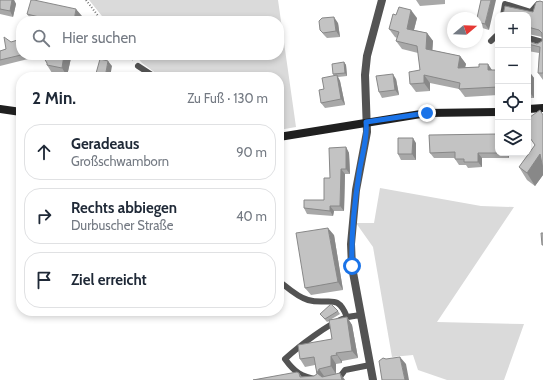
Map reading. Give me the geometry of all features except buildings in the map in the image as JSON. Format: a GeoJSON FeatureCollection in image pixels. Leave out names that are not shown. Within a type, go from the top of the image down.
{"type":"FeatureCollection","features":[{"type":"Feature","properties":{"kind":"main road"},"geometry":{"type":"LineString","coordinates":[[531,109],[543,108]]}},
{"type":"Feature","properties":{"kind":"main road"},"geometry":{"type":"LineString","coordinates":[[0,109],[16,111]]}},
{"type":"Feature","properties":{"kind":"main road"},"geometry":{"type":"LineString","coordinates":[[284,136],[427,113],[495,112]]}},
{"type":"Feature","properties":{"kind":"street"},"geometry":{"type":"LineString","coordinates":[[373,380],[352,266],[351,244],[356,190],[367,132],[366,69],[382,0]]}},
{"type":"Feature","properties":{"kind":"lane"},"geometry":{"type":"LineString","coordinates":[[504,12],[505,4],[531,12],[538,4],[543,5]]}},
{"type":"Feature","properties":{"kind":"lane"},"geometry":{"type":"LineString","coordinates":[[491,41],[495,37]]}},
{"type":"Feature","properties":{"kind":"lane"},"geometry":{"type":"LineString","coordinates":[[531,39],[543,42]]}},
{"type":"Feature","properties":{"kind":"lane"},"geometry":{"type":"LineString","coordinates":[[531,45],[543,47]]}},
{"type":"Feature","properties":{"kind":"lane"},"geometry":{"type":"LineString","coordinates":[[138,66],[147,72]]}},
{"type":"Feature","properties":{"kind":"lane"},"geometry":{"type":"LineString","coordinates":[[284,285],[298,296],[307,300],[316,302],[333,300],[339,303],[347,317]]}},
{"type":"Feature","properties":{"kind":"lane"},"geometry":{"type":"LineString","coordinates":[[318,380],[305,377],[293,371],[285,359],[308,341],[347,317],[361,316]]}},
{"type":"Feature","properties":{"kind":"lane"},"geometry":{"type":"LineString","coordinates":[[327,380],[339,378],[345,370],[370,365]]}},
{"type":"Feature","properties":{"kind":"path"},"geometry":{"type":"LineString","coordinates":[[86,0],[98,16]]}},
{"type":"Feature","properties":{"kind":"shaded area"},"geometry":{"type":"Polygon","coordinates":[[[89,0],[278,0],[280,16],[102,16],[89,0]]]}},
{"type":"Feature","properties":{"kind":"shaded area"},"geometry":{"type":"Polygon","coordinates":[[[284,42],[296,127],[284,129],[284,72],[154,72],[139,60],[284,60],[284,42]]]}},
{"type":"Feature","properties":{"kind":"shaded area"},"geometry":{"type":"Polygon","coordinates":[[[380,188],[481,206],[514,207],[437,322],[524,324],[504,380],[447,380],[418,370],[413,355],[392,357],[373,247],[356,223],[374,223],[380,188]]]}},
{"type":"Feature","properties":{"kind":"route"},"geometry":{"type":"LineString","coordinates":[[352,266],[352,221],[361,159],[367,132],[366,122],[427,113]]}}]}
